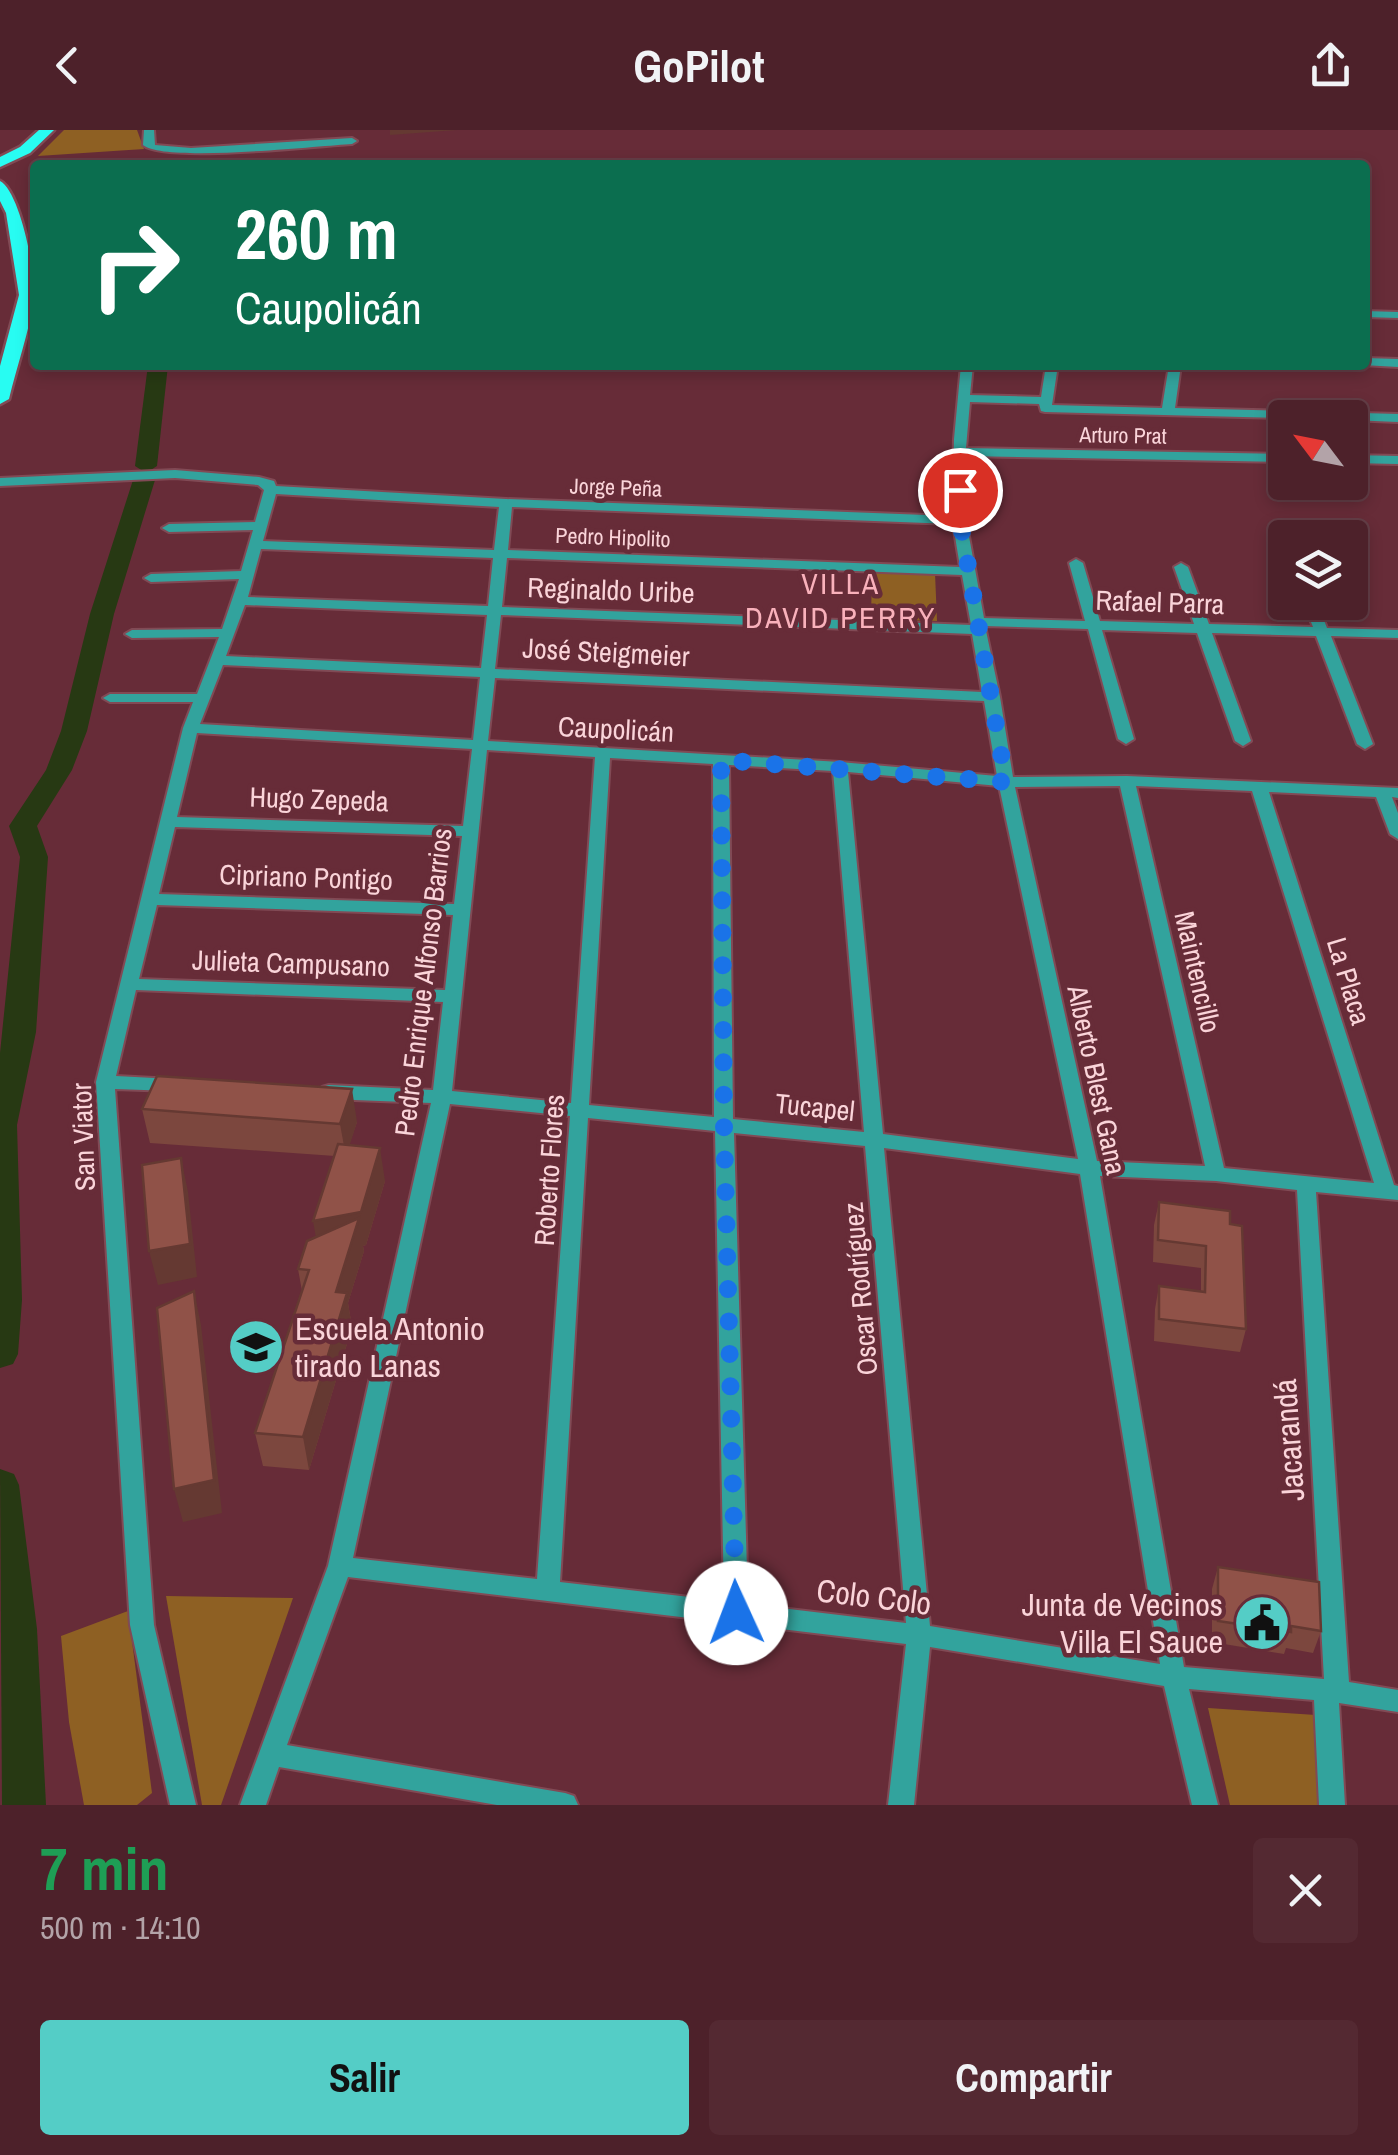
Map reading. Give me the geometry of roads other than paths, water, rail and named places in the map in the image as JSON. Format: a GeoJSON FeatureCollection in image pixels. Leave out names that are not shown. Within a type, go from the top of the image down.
{"type":"FeatureCollection","features":[{"type":"Feature","properties":{"kind":"main road"},"geometry":{"type":"LineString","coordinates":[[0,155],[25,130]]}},
{"type":"Feature","properties":{"kind":"main road"},"geometry":{"type":"LineString","coordinates":[[0,162],[25,150],[47,130]]}},
{"type":"Feature","properties":{"kind":"main road"},"geometry":{"type":"LineString","coordinates":[[0,185],[13,213],[27,296],[0,399]]}},
{"type":"Feature","properties":{"kind":"street"},"geometry":{"type":"LineString","coordinates":[[150,130],[148,145],[159,150],[191,152],[352,141]]}},
{"type":"Feature","properties":{"kind":"street"},"geometry":{"type":"LineString","coordinates":[[1370,314],[1398,315]]}},
{"type":"Feature","properties":{"kind":"street"},"geometry":{"type":"LineString","coordinates":[[1370,362],[1398,363]]}},
{"type":"Feature","properties":{"kind":"street","name":"Alberto Blest Gana"},"geometry":{"type":"LineString","coordinates":[[967,370],[960,520],[1006,782],[1088,1168],[1174,1677],[1205,1805]]}},
{"type":"Feature","properties":{"kind":"street"},"geometry":{"type":"LineString","coordinates":[[1051,370],[1045,408],[1398,418]]}},
{"type":"Feature","properties":{"kind":"street"},"geometry":{"type":"LineString","coordinates":[[1168,411],[1174,370]]}},
{"type":"Feature","properties":{"kind":"street"},"geometry":{"type":"LineString","coordinates":[[964,398],[1044,401]]}},
{"type":"Feature","properties":{"kind":"street","name":"Arturo Prat"},"geometry":{"type":"LineString","coordinates":[[960,452],[1268,458]]}},
{"type":"Feature","properties":{"kind":"street"},"geometry":{"type":"LineString","coordinates":[[1368,459],[1398,460]]}},
{"type":"Feature","properties":{"kind":"street","name":"Jorge Peña"},"geometry":{"type":"LineString","coordinates":[[0,482],[175,474],[270,487],[506,503],[960,520]]}},
{"type":"Feature","properties":{"kind":"street","name":"San Viator"},"geometry":{"type":"LineString","coordinates":[[183,1805],[142,1625],[105,1082],[190,728],[240,601],[270,487]]}},
{"type":"Feature","properties":{"kind":"street","name":"Pedro Enrique Alfonso Barrios"},"geometry":{"type":"LineString","coordinates":[[254,1805],[340,1566],[442,1098],[506,503]]}},
{"type":"Feature","properties":{"kind":"street","name":"Pedro Hipolito"},"geometry":{"type":"LineString","coordinates":[[170,528],[500,553],[970,571]]}},
{"type":"Feature","properties":{"kind":"street"},"geometry":{"type":"LineString","coordinates":[[1076,562],[1126,738]]}},
{"type":"Feature","properties":{"kind":"street"},"geometry":{"type":"LineString","coordinates":[[1181,567],[1243,741]]}},
{"type":"Feature","properties":{"kind":"street"},"geometry":{"type":"LineString","coordinates":[[151,578],[247,575]]}},
{"type":"Feature","properties":{"kind":"street","name":"Reginaldo Uribe"},"geometry":{"type":"LineString","coordinates":[[240,601],[980,626]]}},
{"type":"Feature","properties":{"kind":"street"},"geometry":{"type":"LineString","coordinates":[[1318,620],[1365,744]]}},
{"type":"Feature","properties":{"kind":"street","name":"Rafael Parra"},"geometry":{"type":"LineString","coordinates":[[980,626],[1094,625],[1398,634]]}},
{"type":"Feature","properties":{"kind":"street"},"geometry":{"type":"LineString","coordinates":[[132,634],[228,633]]}},
{"type":"Feature","properties":{"kind":"street","name":"José Steigmeier"},"geometry":{"type":"LineString","coordinates":[[217,660],[993,697]]}},
{"type":"Feature","properties":{"kind":"street"},"geometry":{"type":"LineString","coordinates":[[110,698],[202,698]]}},
{"type":"Feature","properties":{"kind":"street","name":"Caupolicán"},"geometry":{"type":"LineString","coordinates":[[190,728],[721,760],[1006,782],[1127,781],[1390,793]]}},
{"type":"Feature","properties":{"kind":"street","name":"Roberto Flores"},"geometry":{"type":"LineString","coordinates":[[548,1591],[603,753]]}},
{"type":"Feature","properties":{"kind":"street"},"geometry":{"type":"LineString","coordinates":[[721,760],[724,1126],[736,1613]]}},
{"type":"Feature","properties":{"kind":"street","name":"Oscar Rodríguez"},"geometry":{"type":"LineString","coordinates":[[840,768],[919,1635],[901,1805]]}},
{"type":"Feature","properties":{"kind":"street","name":"Maintencillo"},"geometry":{"type":"LineString","coordinates":[[1127,781],[1216,1174]]}},
{"type":"Feature","properties":{"kind":"street","name":"La Placa"},"geometry":{"type":"LineString","coordinates":[[1259,787],[1392,1192]]}},
{"type":"Feature","properties":{"kind":"street"},"geometry":{"type":"LineString","coordinates":[[1390,793],[1398,834]]}},
{"type":"Feature","properties":{"kind":"street","name":"Hugo Zepeda"},"geometry":{"type":"LineString","coordinates":[[168,822],[470,831]]}},
{"type":"Feature","properties":{"kind":"street","name":"Cipriano Pontigo"},"geometry":{"type":"LineString","coordinates":[[149,900],[461,910]]}},
{"type":"Feature","properties":{"kind":"street","name":"Julieta Campusano"},"geometry":{"type":"LineString","coordinates":[[128,984],[452,996]]}},
{"type":"Feature","properties":{"kind":"street"},"geometry":{"type":"LineString","coordinates":[[105,1082],[184,1086]]}},
{"type":"Feature","properties":{"kind":"street","name":"Tucapel"},"geometry":{"type":"LineString","coordinates":[[303,1091],[442,1098],[874,1140],[1088,1168],[1216,1174],[1392,1192]]}},
{"type":"Feature","properties":{"kind":"street","name":"Jacarandá"},"geometry":{"type":"LineString","coordinates":[[1306,1184],[1332,1691],[1332,1805]]}},
{"type":"Feature","properties":{"kind":"street","name":"Colo Colo"},"geometry":{"type":"LineString","coordinates":[[340,1566],[919,1635],[1174,1677],[1398,1701]]}},
{"type":"Feature","properties":{"kind":"street"},"geometry":{"type":"LineString","coordinates":[[274,1754],[565,1805]]}},
{"type":"Feature","properties":{"kind":"waterway"},"geometry":{"type":"LineString","coordinates":[[146,466],[157,370]]}},
{"type":"Feature","properties":{"kind":"waterway"},"geometry":{"type":"LineString","coordinates":[[0,1354],[4,1300],[1,1125],[20,1032],[34,857],[23,826],[59,770],[74,731],[102,614],[144,480]]}},
{"type":"Feature","properties":{"kind":"waterway"},"geometry":{"type":"LineString","coordinates":[[0,1485],[17,1629],[24,1805]]}},
{"type":"Feature","properties":{"kind":"place","name":"Escuela Antonio tirado Lanas"},"geometry":{"type":"Point","coordinates":[256,1347]}},
{"type":"Feature","properties":{"kind":"place","name":"Junta de Vecinos Villa El Sauce"},"geometry":{"type":"Point","coordinates":[1262,1623]}},
{"type":"Feature","properties":{"kind":"district","name":"VILLA DAVID PERRY"},"geometry":{"type":"Point","coordinates":[841,601]}}]}
